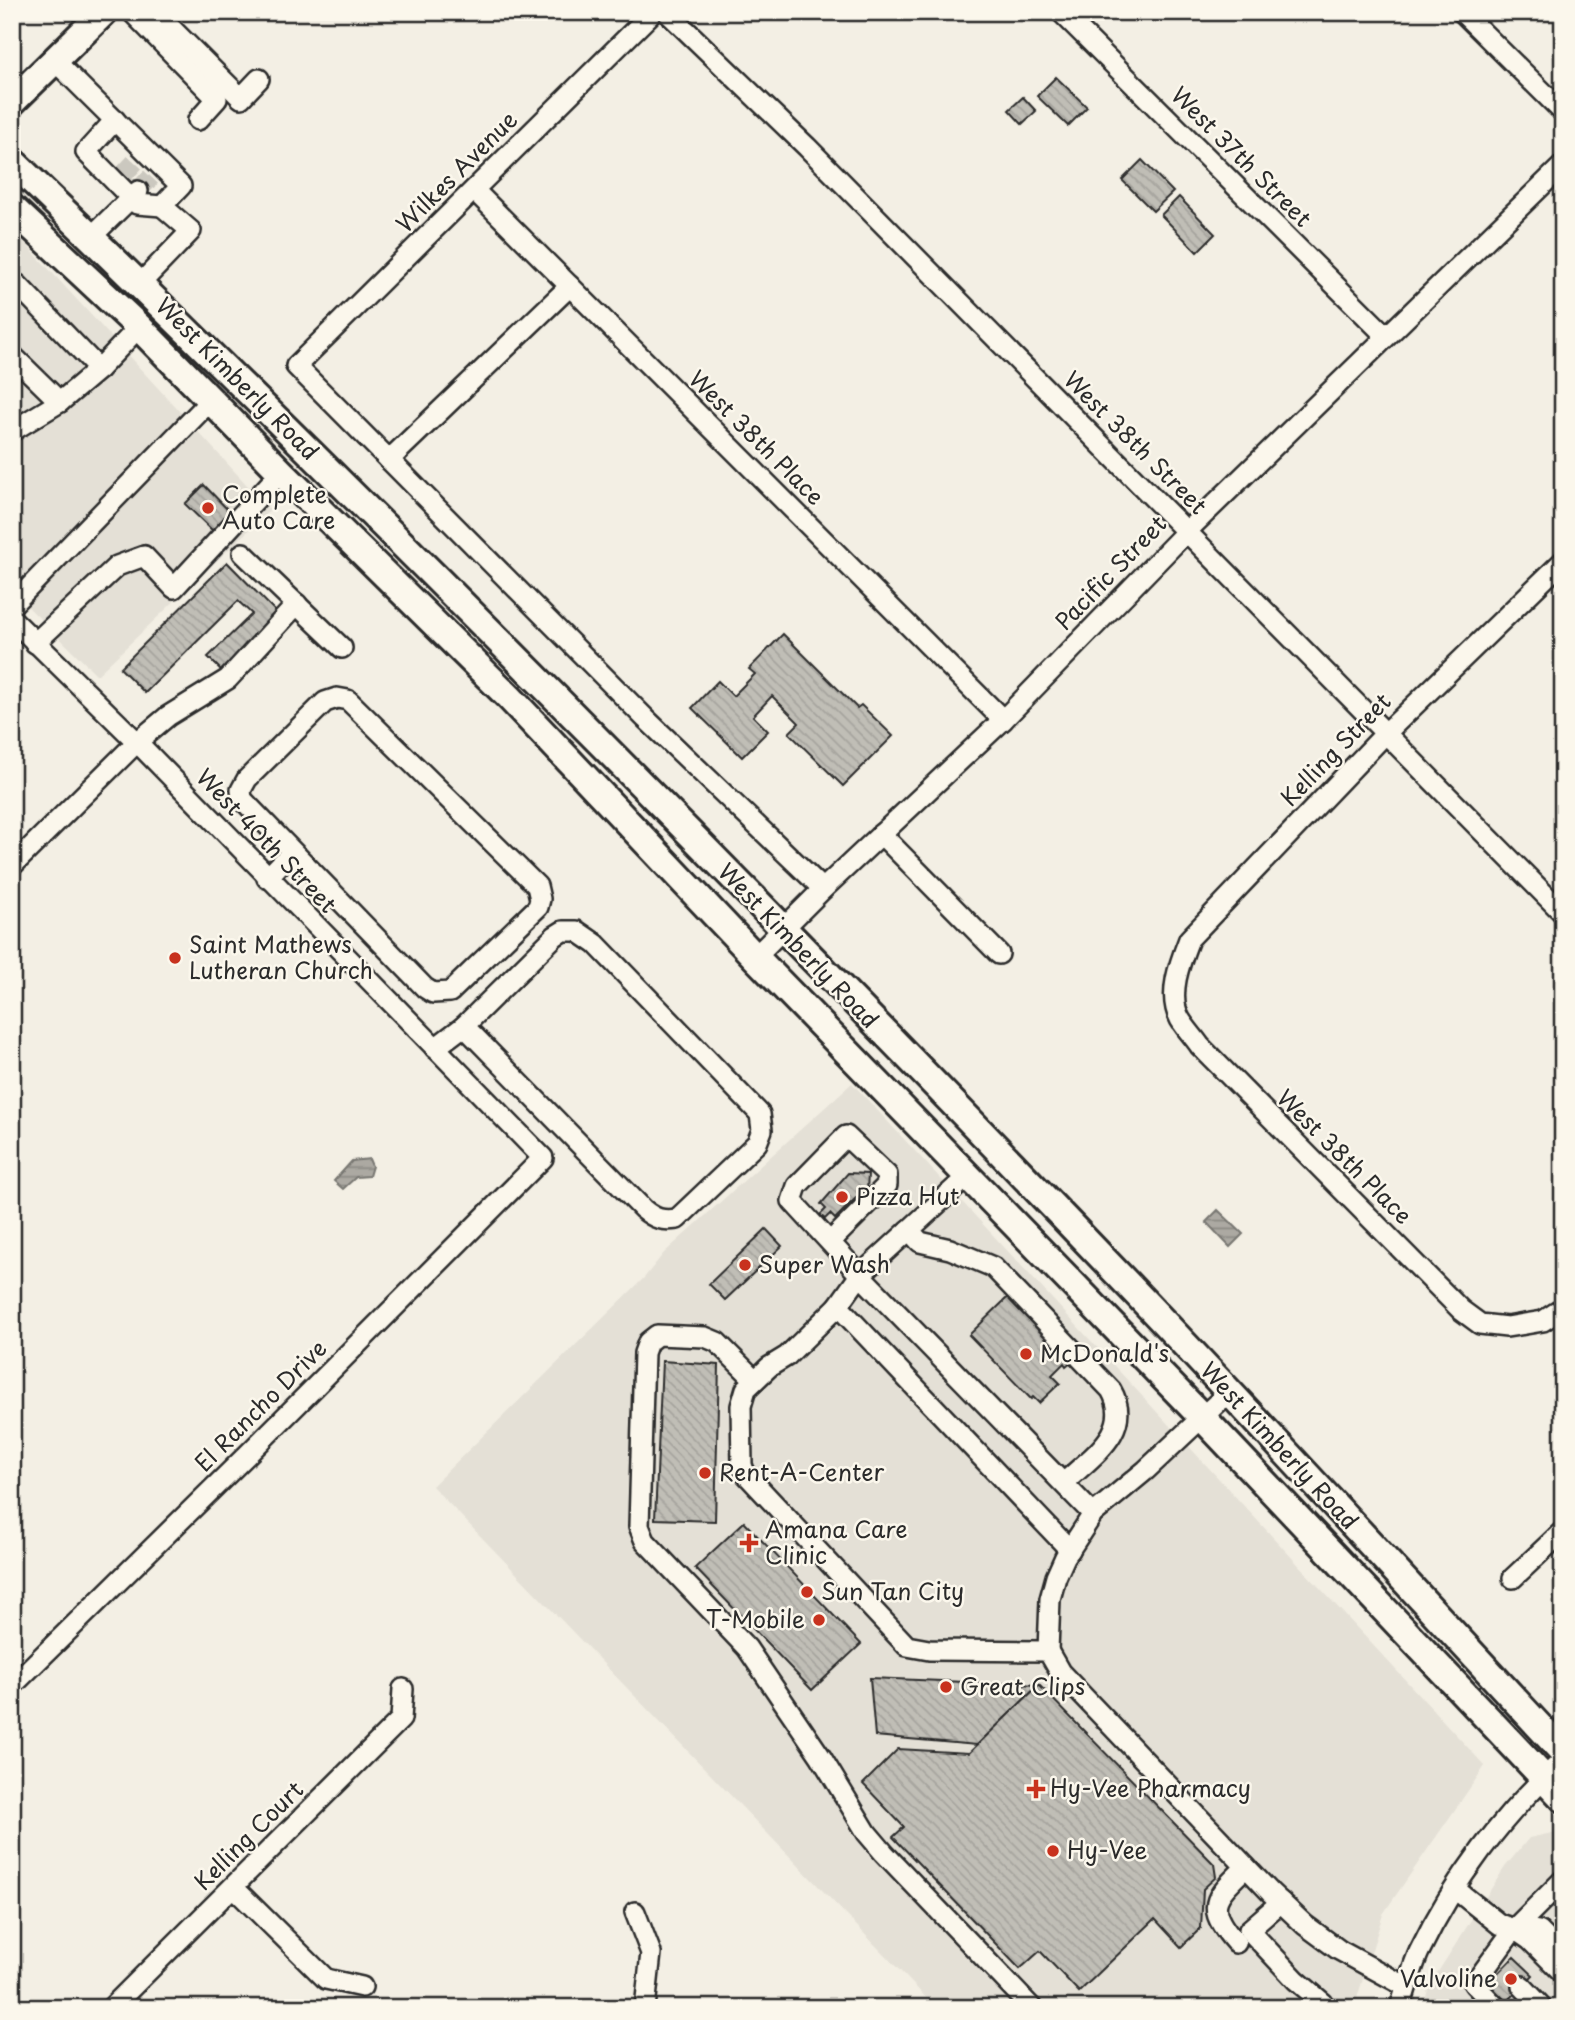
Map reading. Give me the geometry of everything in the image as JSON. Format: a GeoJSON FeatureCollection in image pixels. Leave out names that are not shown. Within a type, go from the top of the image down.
{"type":"FeatureCollection","features":[{"type":"Feature","properties":{"kind":"main road"},"geometry":{"type":"LineString","coordinates":[[12,103],[104,12]]}},
{"type":"Feature","properties":{"kind":"main road","name":"West Kimberly Road"},"geometry":{"type":"LineString","coordinates":[[12,161],[455,595],[783,930],[1229,1392],[1563,1752]]}},
{"type":"Feature","properties":{"kind":"main road","name":"West Kimberly Road"},"geometry":{"type":"LineString","coordinates":[[12,208],[139,327],[281,472],[509,697],[755,957],[1202,1417],[1553,1769],[1563,1798]]}},
{"type":"Feature","properties":{"kind":"street"},"geometry":{"type":"LineString","coordinates":[[132,12],[217,99],[198,120]]}},
{"type":"Feature","properties":{"kind":"street"},"geometry":{"type":"LineString","coordinates":[[155,12],[241,98],[259,79]]}},
{"type":"Feature","properties":{"kind":"street","name":"Wilkes Avenue"},"geometry":{"type":"LineString","coordinates":[[389,460],[296,366],[653,12]]}},
{"type":"Feature","properties":{"kind":"street","name":"West 38th Street"},"geometry":{"type":"LineString","coordinates":[[667,12],[807,147],[1563,913]]}},
{"type":"Feature","properties":{"kind":"street","name":"West 37th Street"},"geometry":{"type":"LineString","coordinates":[[1061,12],[1386,336]]}},
{"type":"Feature","properties":{"kind":"street"},"geometry":{"type":"LineString","coordinates":[[1462,12],[1563,113]]}},
{"type":"Feature","properties":{"kind":"street"},"geometry":{"type":"LineString","coordinates":[[55,61],[115,120],[156,172],[181,186],[162,206]]}},
{"type":"Feature","properties":{"kind":"street"},"geometry":{"type":"LineString","coordinates":[[115,120],[86,152],[119,179],[134,195],[137,204],[162,206],[191,232],[140,284]]}},
{"type":"Feature","properties":{"kind":"street","name":"Pacific Street"},"geometry":{"type":"LineString","coordinates":[[755,957],[1003,720],[1187,531],[1563,165]]}},
{"type":"Feature","properties":{"kind":"street","name":"West 38th Place"},"geometry":{"type":"LineString","coordinates":[[474,190],[1003,720]]}},
{"type":"Feature","properties":{"kind":"street"},"geometry":{"type":"LineString","coordinates":[[92,237],[134,195]]}},
{"type":"Feature","properties":{"kind":"street"},"geometry":{"type":"LineString","coordinates":[[12,283],[18,285],[99,369]]}},
{"type":"Feature","properties":{"kind":"street"},"geometry":{"type":"LineString","coordinates":[[570,286],[389,460],[646,719],[823,890]]}},
{"type":"Feature","properties":{"kind":"street"},"geometry":{"type":"LineString","coordinates":[[12,431],[60,402],[99,369],[139,327]]}},
{"type":"Feature","properties":{"kind":"street"},"geometry":{"type":"LineString","coordinates":[[12,355],[60,402]]}},
{"type":"Feature","properties":{"kind":"street"},"geometry":{"type":"LineString","coordinates":[[12,605],[211,400]]}},
{"type":"Feature","properties":{"kind":"street"},"geometry":{"type":"LineString","coordinates":[[35,643],[117,566],[144,556],[174,588],[281,472]]}},
{"type":"Feature","properties":{"kind":"street"},"geometry":{"type":"LineString","coordinates":[[243,553],[342,648]]}},
{"type":"Feature","properties":{"kind":"street","name":"Kelling Street"},"geometry":{"type":"LineString","coordinates":[[1175,993],[1179,964],[1189,939],[1387,732],[1563,561]]}},
{"type":"Feature","properties":{"kind":"street"},"geometry":{"type":"LineString","coordinates":[[12,866],[136,743],[168,716],[228,679],[297,604]]}},
{"type":"Feature","properties":{"kind":"street","name":"West 40th Street"},"geometry":{"type":"LineString","coordinates":[[12,619],[543,1158]]}},
{"type":"Feature","properties":{"kind":"street"},"geometry":{"type":"LineString","coordinates":[[337,698],[348,700],[537,886],[540,899],[538,907],[450,992],[433,993],[425,988],[292,852],[242,799],[241,790],[247,779],[325,702],[337,698]]}},
{"type":"Feature","properties":{"kind":"street"},"geometry":{"type":"LineString","coordinates":[[881,834],[999,954]]}},
{"type":"Feature","properties":{"kind":"street"},"geometry":{"type":"LineString","coordinates":[[267,878],[292,852]]}},
{"type":"Feature","properties":{"kind":"street"},"geometry":{"type":"LineString","coordinates":[[435,1048],[464,1026],[555,936],[563,931],[576,930],[596,943],[749,1101],[760,1114],[762,1130],[757,1143],[677,1219],[663,1221],[654,1218],[464,1026]]}},
{"type":"Feature","properties":{"kind":"street","name":"West 38th Place"},"geometry":{"type":"LineString","coordinates":[[1175,993],[1179,1017],[1200,1046],[1461,1310],[1480,1324],[1507,1327],[1543,1321],[1563,1308]]}},
{"type":"Feature","properties":{"kind":"street"},"geometry":{"type":"LineString","coordinates":[[830,1242],[887,1185],[887,1175],[846,1136],[797,1186],[792,1201],[860,1275],[1093,1514]]}},
{"type":"Feature","properties":{"kind":"street","name":"El Rancho Drive"},"geometry":{"type":"LineString","coordinates":[[12,1686],[543,1158]]}},
{"type":"Feature","properties":{"kind":"street"},"geometry":{"type":"LineString","coordinates":[[968,1176],[860,1275],[838,1306],[787,1356],[755,1380],[743,1396],[741,1406],[742,1465],[745,1473],[907,1646],[929,1650],[1048,1651]]}},
{"type":"Feature","properties":{"kind":"street"},"geometry":{"type":"LineString","coordinates":[[909,1230],[920,1242],[961,1253],[993,1267],[1111,1390],[1117,1401],[1119,1414],[1116,1428],[1110,1438],[1064,1483]]}},
{"type":"Feature","properties":{"kind":"street"},"geometry":{"type":"LineString","coordinates":[[838,1306],[1070,1550]]}},
{"type":"Feature","properties":{"kind":"street"},"geometry":{"type":"LineString","coordinates":[[755,1380],[717,1342],[705,1337],[657,1335],[648,1342],[644,1353],[639,1526],[645,1541],[747,1648],[821,1757],[867,1833],[1032,2008]]}},
{"type":"Feature","properties":{"kind":"street"},"geometry":{"type":"LineString","coordinates":[[1229,1392],[1146,1470],[1093,1514],[1056,1577],[1050,1599],[1048,1651],[1059,1672],[1280,1902],[1339,1950],[1405,1986]]}},
{"type":"Feature","properties":{"kind":"street"},"geometry":{"type":"LineString","coordinates":[[1513,1578],[1563,1531]]}},
{"type":"Feature","properties":{"kind":"street","name":"Kelling Court"},"geometry":{"type":"LineString","coordinates":[[111,2008],[401,1719],[403,1689]]}},
{"type":"Feature","properties":{"kind":"street"},"geometry":{"type":"LineString","coordinates":[[1400,2008],[1405,1986],[1419,1952],[1455,1889],[1508,1816],[1553,1769]]}},
{"type":"Feature","properties":{"kind":"street"},"geometry":{"type":"LineString","coordinates":[[1236,1942],[1220,1924],[1216,1905],[1223,1889],[1247,1867]]}},
{"type":"Feature","properties":{"kind":"street"},"geometry":{"type":"LineString","coordinates":[[1497,2008],[1474,1984],[1499,1962],[1514,1929],[1563,1880]]}},
{"type":"Feature","properties":{"kind":"street"},"geometry":{"type":"LineString","coordinates":[[233,1887],[326,1979],[362,1987]]}},
{"type":"Feature","properties":{"kind":"street"},"geometry":{"type":"LineString","coordinates":[[1455,1889],[1499,1924],[1514,1929],[1539,1931],[1552,1944],[1563,1949]]}},
{"type":"Feature","properties":{"kind":"street"},"geometry":{"type":"LineString","coordinates":[[1280,1902],[1250,1930],[1296,1980],[1323,2003]]}},
{"type":"Feature","properties":{"kind":"street"},"geometry":{"type":"LineString","coordinates":[[635,1912],[651,1953],[645,2008]]}},
{"type":"Feature","properties":{"kind":"street"},"geometry":{"type":"LineString","coordinates":[[1514,1929],[1530,1940],[1563,1973]]}},
{"type":"Feature","properties":{"kind":"street"},"geometry":{"type":"LineString","coordinates":[[1522,1986],[1540,2005],[1538,2008]]}},
{"type":"Feature","properties":{"kind":"shaded area"},"geometry":{"type":"Polygon","coordinates":[[[12,229],[270,510],[97,675],[12,591],[12,229]]]}},
{"type":"Feature","properties":{"kind":"shaded area"},"geometry":{"type":"Polygon","coordinates":[[[852,1083],[1485,1766],[1383,1914],[1354,2008],[936,2008],[432,1486],[644,1278],[664,1253],[852,1083]]]}},
{"type":"Feature","properties":{"kind":"shaded area"},"geometry":{"type":"Polygon","coordinates":[[[369,1159],[372,1166],[369,1176],[356,1177],[343,1189],[334,1181],[352,1161],[369,1159]]]}},
{"type":"Feature","properties":{"kind":"shaded area"},"geometry":{"type":"Polygon","coordinates":[[[1218,1210],[1243,1234],[1230,1247],[1206,1222],[1218,1210]]]}},
{"type":"Feature","properties":{"kind":"shaded area"},"geometry":{"type":"Polygon","coordinates":[[[1561,1831],[1563,2008],[1423,2008],[1429,1986],[1505,1867],[1529,1838],[1561,1831]]]}},
{"type":"Feature","properties":{"kind":"building"},"geometry":{"type":"Polygon","coordinates":[[[1056,77],[1087,107],[1068,126],[1037,96],[1056,77]]]}},
{"type":"Feature","properties":{"kind":"building"},"geometry":{"type":"Polygon","coordinates":[[[1023,97],[1036,111],[1022,124],[1009,110],[1023,97]]]}},
{"type":"Feature","properties":{"kind":"building"},"geometry":{"type":"Polygon","coordinates":[[[1142,160],[1173,192],[1153,211],[1122,180],[1142,160]]]}},
{"type":"Feature","properties":{"kind":"building"},"geometry":{"type":"Polygon","coordinates":[[[1179,197],[1215,234],[1197,252],[1161,215],[1179,197]]]}},
{"type":"Feature","properties":{"kind":"building","name":"Complete Auto Care"},"geometry":{"type":"Polygon","coordinates":[[[204,485],[231,513],[213,531],[185,504],[204,485]]]}},
{"type":"Feature","properties":{"kind":"building"},"geometry":{"type":"Polygon","coordinates":[[[227,562],[279,615],[222,671],[208,657],[252,614],[238,601],[145,693],[120,668],[227,562]]]}},
{"type":"Feature","properties":{"kind":"building"},"geometry":{"type":"Polygon","coordinates":[[[783,634],[857,708],[861,705],[893,736],[843,786],[789,733],[799,723],[772,696],[753,716],[768,731],[742,757],[692,708],[718,681],[733,696],[755,674],[749,669],[783,634]]]}},
{"type":"Feature","properties":{"kind":"building","name":"Pizza Hut"},"geometry":{"type":"Polygon","coordinates":[[[848,1173],[868,1174],[867,1191],[860,1198],[858,1196],[835,1219],[830,1214],[825,1219],[820,1215],[826,1209],[821,1204],[848,1173]]]}},
{"type":"Feature","properties":{"kind":"building","name":"Super Wash"},"geometry":{"type":"Polygon","coordinates":[[[766,1229],[782,1246],[725,1300],[709,1284],[766,1229]]]}},
{"type":"Feature","properties":{"kind":"building","name":"McDonald's"},"geometry":{"type":"Polygon","coordinates":[[[1008,1297],[1021,1311],[1024,1308],[1072,1361],[1066,1366],[1064,1363],[1052,1375],[1060,1383],[1039,1403],[1033,1397],[1031,1399],[969,1335],[1008,1297]]]}},
{"type":"Feature","properties":{"kind":"building"},"geometry":{"type":"Polygon","coordinates":[[[662,1361],[719,1365],[715,1521],[655,1519],[662,1361]]]}},
{"type":"Feature","properties":{"kind":"building"},"geometry":{"type":"Polygon","coordinates":[[[744,1522],[861,1644],[812,1690],[695,1568],[744,1522]]]}},
{"type":"Feature","properties":{"kind":"building"},"geometry":{"type":"Polygon","coordinates":[[[870,1678],[1039,1685],[977,1745],[875,1736],[870,1678]]]}},
{"type":"Feature","properties":{"kind":"building","name":"Hy-Vee"},"geometry":{"type":"Polygon","coordinates":[[[1039,1685],[1214,1864],[1216,1877],[1203,1889],[1201,1928],[1181,1947],[1155,1919],[1079,1992],[1040,1951],[1020,1969],[893,1837],[904,1827],[863,1784],[898,1749],[969,1753],[1039,1685]]]}},
{"type":"Feature","properties":{"kind":"building","name":"Valvoline"},"geometry":{"type":"Polygon","coordinates":[[[1514,1957],[1533,1975],[1507,2002],[1488,1984],[1514,1957]]]}},
{"type":"Feature","properties":{"kind":"tunnel"},"geometry":{"type":"LineString","coordinates":[[122,176],[136,161]]}},
{"type":"Feature","properties":{"kind":"tunnel"},"geometry":{"type":"LineString","coordinates":[[138,191],[151,177]]}},
{"type":"Feature","properties":{"kind":"tunnel"},"geometry":{"type":"LineString","coordinates":[[1504,1968],[1522,1986]]}},
{"type":"Feature","properties":{"kind":"place","name":"Complete Auto Care"},"geometry":{"type":"Point","coordinates":[208,508]}},
{"type":"Feature","properties":{"kind":"place","name":"Saint Mathews Lutheran Church"},"geometry":{"type":"Point","coordinates":[175,958]}},
{"type":"Feature","properties":{"kind":"place","name":"Pizza Hut"},"geometry":{"type":"Point","coordinates":[842,1197]}},
{"type":"Feature","properties":{"kind":"place","name":"Super Wash"},"geometry":{"type":"Point","coordinates":[745,1265]}},
{"type":"Feature","properties":{"kind":"place","name":"McDonald's"},"geometry":{"type":"Point","coordinates":[1026,1354]}},
{"type":"Feature","properties":{"kind":"place","name":"Rent-A-Center"},"geometry":{"type":"Point","coordinates":[705,1473]}},
{"type":"Feature","properties":{"kind":"place","name":"Amana Care Clinic"},"geometry":{"type":"Point","coordinates":[749,1543]}},
{"type":"Feature","properties":{"kind":"place","name":"Sun Tan City"},"geometry":{"type":"Point","coordinates":[807,1592]}},
{"type":"Feature","properties":{"kind":"place","name":"T-Mobile"},"geometry":{"type":"Point","coordinates":[819,1620]}},
{"type":"Feature","properties":{"kind":"place","name":"Great Clips"},"geometry":{"type":"Point","coordinates":[946,1687]}},
{"type":"Feature","properties":{"kind":"place","name":"Hy-Vee Pharmacy"},"geometry":{"type":"Point","coordinates":[1036,1789]}},
{"type":"Feature","properties":{"kind":"place","name":"Hy-Vee"},"geometry":{"type":"Point","coordinates":[1053,1851]}},
{"type":"Feature","properties":{"kind":"place","name":"Valvoline"},"geometry":{"type":"Point","coordinates":[1511,1979]}}]}
